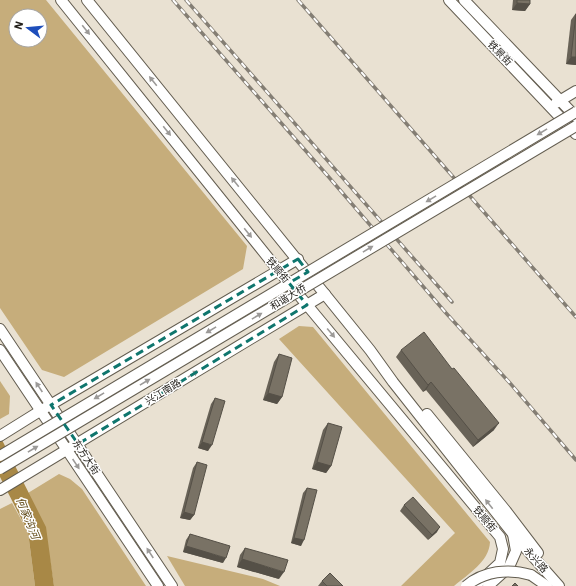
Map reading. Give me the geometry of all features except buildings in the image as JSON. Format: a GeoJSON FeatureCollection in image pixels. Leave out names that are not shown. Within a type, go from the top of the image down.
{"type":"FeatureCollection","features":[{"type":"Feature","properties":{"kind":"main road","name":"铁顺街"},"geometry":{"type":"LineString","coordinates":[[61,0],[278,270],[500,536],[505,565]]}},
{"type":"Feature","properties":{"kind":"main road","name":"铁顺街"},"geometry":{"type":"LineString","coordinates":[[86,0],[298,259],[513,534]]}},
{"type":"Feature","properties":{"kind":"main road","name":"铁景街"},"geometry":{"type":"LineString","coordinates":[[449,0],[576,134]]}},
{"type":"Feature","properties":{"kind":"main road","name":"铁景街"},"geometry":{"type":"LineString","coordinates":[[464,0],[576,116]]}},
{"type":"Feature","properties":{"kind":"main road"},"geometry":{"type":"LineString","coordinates":[[551,106],[576,92]]}},
{"type":"Feature","properties":{"kind":"main road","name":"和谐大桥"},"geometry":{"type":"LineString","coordinates":[[0,456],[576,112]]}},
{"type":"Feature","properties":{"kind":"main road","name":"和谐大桥"},"geometry":{"type":"LineString","coordinates":[[0,469],[576,126]]}},
{"type":"Feature","properties":{"kind":"main road"},"geometry":{"type":"LineString","coordinates":[[0,436],[298,259]]}},
{"type":"Feature","properties":{"kind":"main road","name":"兴江南路"},"geometry":{"type":"LineString","coordinates":[[0,490],[325,294]]}},
{"type":"Feature","properties":{"kind":"main road","name":"东方大街"},"geometry":{"type":"LineString","coordinates":[[0,329],[172,586]]}},
{"type":"Feature","properties":{"kind":"main road","name":"东方大街"},"geometry":{"type":"LineString","coordinates":[[0,350],[158,586]]}},
{"type":"Feature","properties":{"kind":"main road"},"geometry":{"type":"LineString","coordinates":[[370,350],[426,412],[510,517],[560,586]]}},
{"type":"Feature","properties":{"kind":"main road"},"geometry":{"type":"LineString","coordinates":[[488,586],[516,551],[513,534]]}},
{"type":"Feature","properties":{"kind":"main road","name":"永兴路"},"geometry":{"type":"LineString","coordinates":[[513,534],[560,586]]}},
{"type":"Feature","properties":{"kind":"main road"},"geometry":{"type":"LineString","coordinates":[[475,586],[505,565]]}},
{"type":"Feature","properties":{"kind":"main road"},"geometry":{"type":"LineString","coordinates":[[466,586],[483,576],[499,571],[511,571],[531,575],[547,586]]}},
{"type":"Feature","properties":{"kind":"highlighted area"},"geometry":{"type":"Polygon","coordinates":[[[298,259],[308,272],[289,283],[307,305],[78,444],[51,405],[298,259]]]}},
{"type":"Feature","properties":{"kind":"shaded area"},"geometry":{"type":"Polygon","coordinates":[[[0,0],[46,0],[247,246],[243,269],[64,377],[42,370],[0,308],[0,0]]]}},
{"type":"Feature","properties":{"kind":"shaded area"},"geometry":{"type":"Polygon","coordinates":[[[299,326],[313,327],[490,542],[489,549],[482,562],[454,586],[401,586],[455,533],[279,339],[299,326]]]}},
{"type":"Feature","properties":{"kind":"shaded area"},"geometry":{"type":"Polygon","coordinates":[[[0,381],[10,396],[9,414],[0,419],[0,381]]]}},
{"type":"Feature","properties":{"kind":"shaded area"},"geometry":{"type":"Polygon","coordinates":[[[59,474],[70,479],[82,489],[146,586],[54,586],[50,560],[28,493],[59,474]]]}},
{"type":"Feature","properties":{"kind":"shaded area"},"geometry":{"type":"Polygon","coordinates":[[[12,503],[28,532],[35,586],[0,586],[0,509],[12,503]]]}},
{"type":"Feature","properties":{"kind":"shaded area"},"geometry":{"type":"Polygon","coordinates":[[[167,556],[263,579],[280,586],[185,586],[167,556]]]}},
{"type":"Feature","properties":{"kind":"water","name":"何家沟河"},"geometry":{"type":"Polygon","coordinates":[[[0,436],[46,527],[54,586],[35,586],[28,532],[0,477],[0,436]]]}},
{"type":"Feature","properties":{"kind":"railway"},"geometry":{"type":"LineString","coordinates":[[173,0],[576,460]]}},
{"type":"Feature","properties":{"kind":"railway"},"geometry":{"type":"LineString","coordinates":[[186,0],[452,302]]}},
{"type":"Feature","properties":{"kind":"railway"},"geometry":{"type":"LineString","coordinates":[[298,0],[576,317]]}}]}
